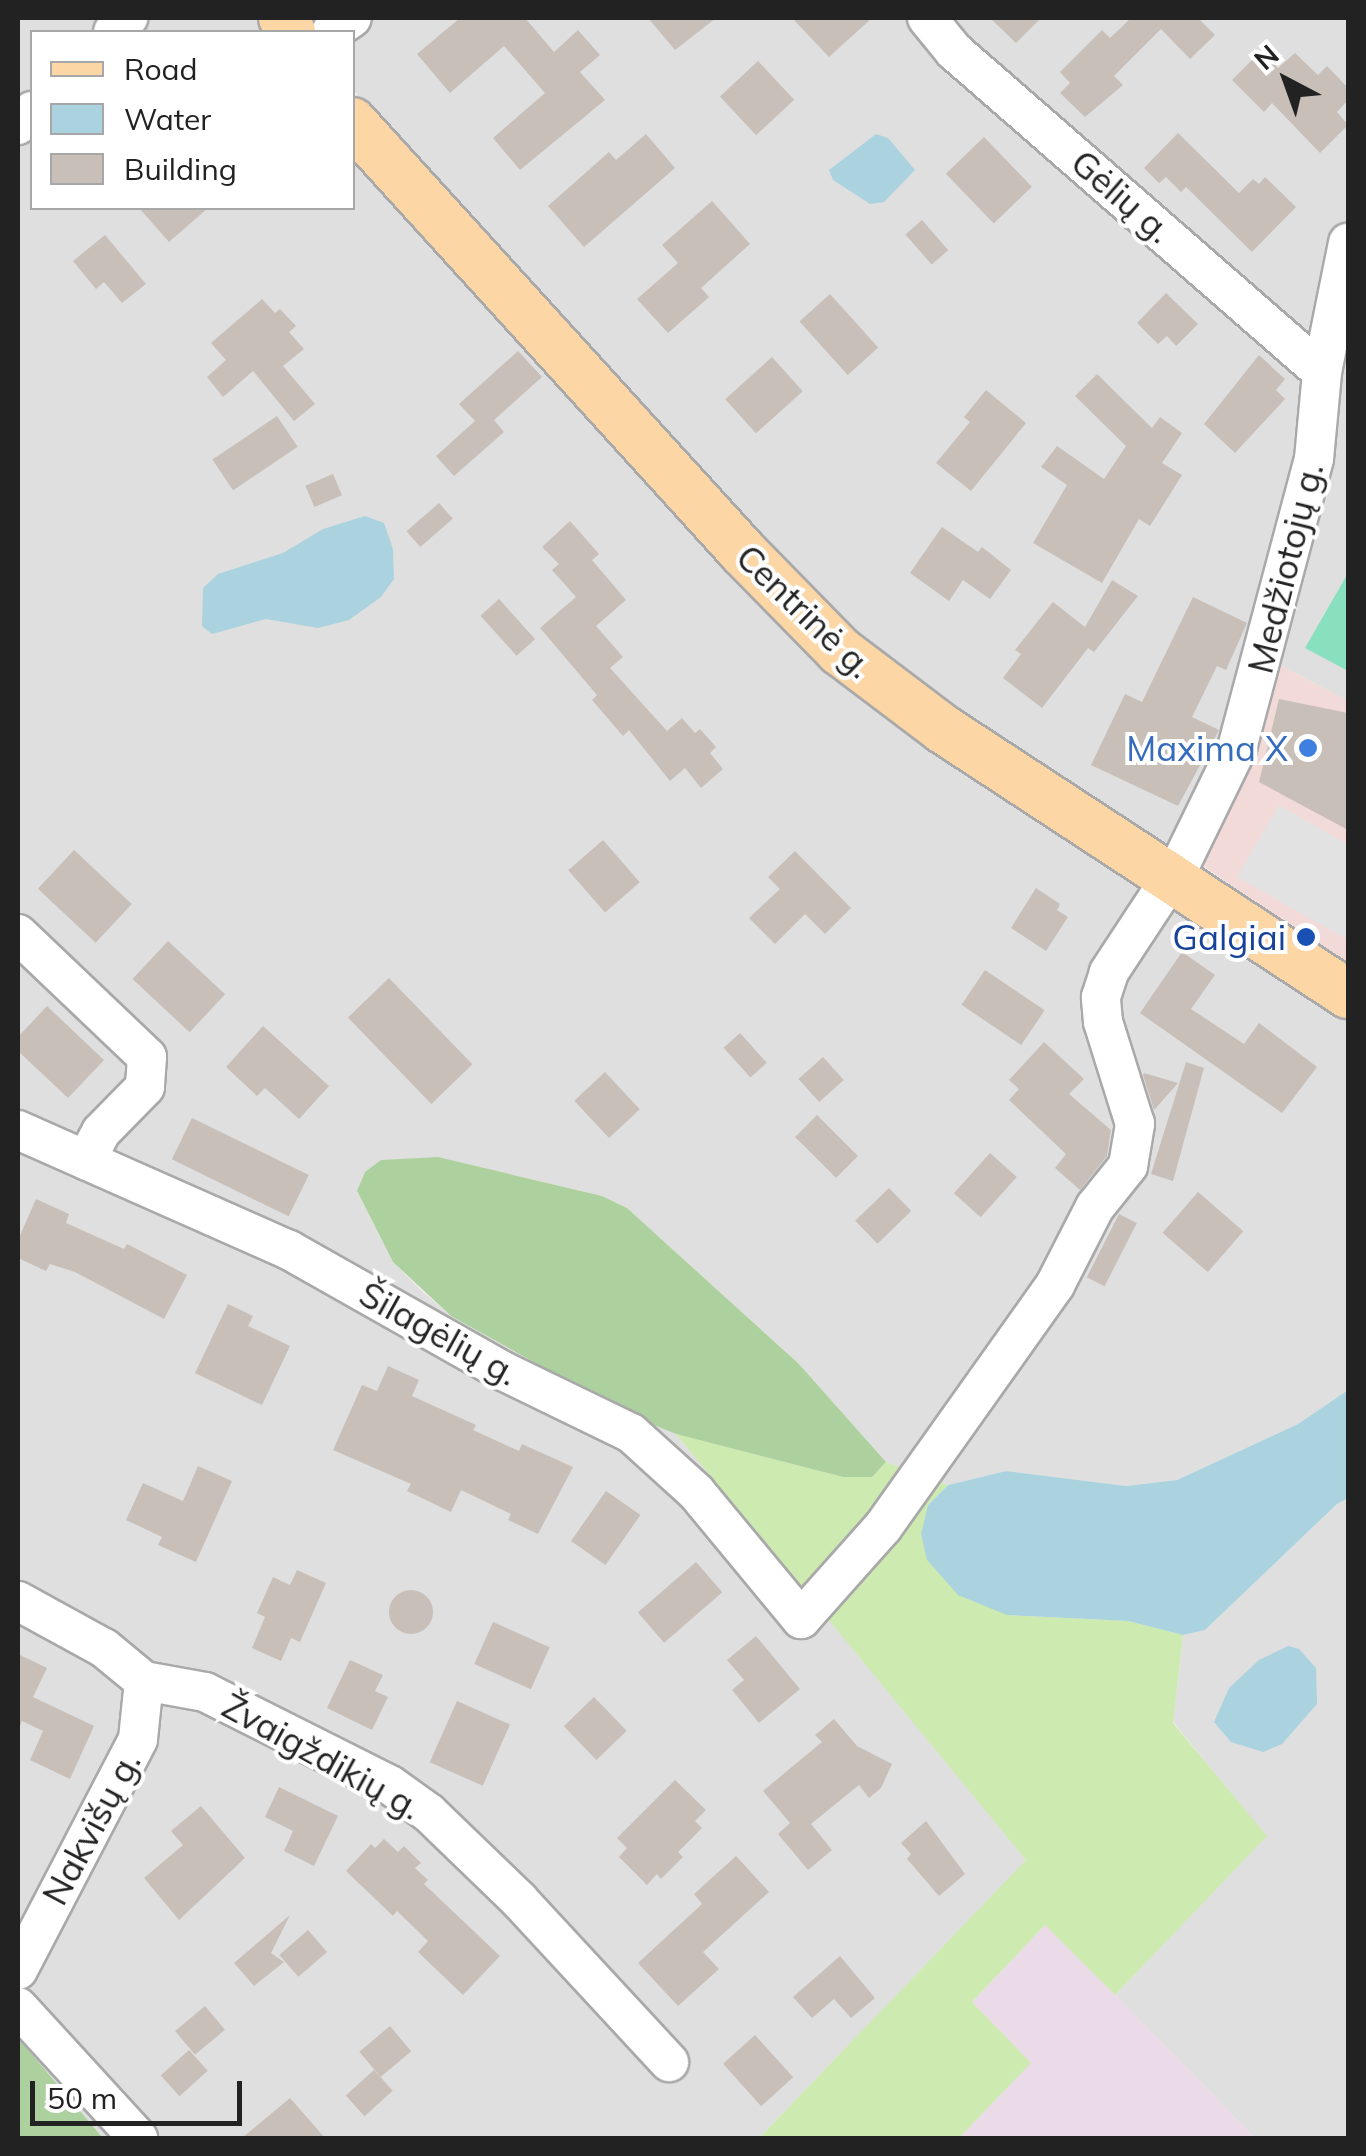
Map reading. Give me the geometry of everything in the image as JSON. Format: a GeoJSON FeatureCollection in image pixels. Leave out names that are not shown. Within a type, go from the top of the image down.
{"type":"FeatureCollection","features":[{"type":"Feature","properties":{"kind":"main road","name":"Centrinė g."},"geometry":{"type":"LineString","coordinates":[[355,125],[743,552],[840,651],[943,729],[1348,994]]}},
{"type":"Feature","properties":{"kind":"street","name":"Gėlių g."},"geometry":{"type":"LineString","coordinates":[[926,18],[954,51],[1322,372]]}},
{"type":"Feature","properties":{"kind":"street","name":"Medžiotojų g."},"geometry":{"type":"LineString","coordinates":[[801,1618],[883,1526],[1055,1286],[1095,1207],[1128,1166],[1135,1124],[1103,1022],[1101,996],[1109,972],[1172,878],[1217,795],[1254,691],[1314,458],[1322,372],[1348,243]]}},
{"type":"Feature","properties":{"kind":"street"},"geometry":{"type":"LineString","coordinates":[[18,934],[147,1057],[150,1070],[145,1088],[101,1132],[86,1160]]}},
{"type":"Feature","properties":{"kind":"street","name":"Šilagėlių g."},"geometry":{"type":"LineString","coordinates":[[18,1130],[289,1250],[501,1370],[631,1434],[696,1492],[801,1618]]}},
{"type":"Feature","properties":{"kind":"street","name":"Žvaigždikių g."},"geometry":{"type":"LineString","coordinates":[[18,1601],[104,1648],[144,1681],[205,1692],[390,1786],[429,1812],[519,1900],[668,2062]]}},
{"type":"Feature","properties":{"kind":"street","name":"Nakvišų g."},"geometry":{"type":"LineString","coordinates":[[18,1970],[138,1739],[144,1681]]}},
{"type":"Feature","properties":{"kind":"street"},"geometry":{"type":"LineString","coordinates":[[18,2007],[138,2138]]}},
{"type":"Feature","properties":{"kind":"shaded area"},"geometry":{"type":"Polygon","coordinates":[[[18,18],[269,18],[274,30],[30,30],[30,210],[355,210],[355,154],[746,581],[1348,1013],[1348,1390],[1298,1424],[1177,1480],[1126,1486],[1006,1471],[948,1485],[886,1462],[799,1364],[627,1208],[602,1196],[438,1157],[365,1172],[357,1192],[393,1262],[451,1316],[629,1415],[676,1434],[1027,1860],[759,2138],[103,2138],[18,2038],[18,18]]]}},
{"type":"Feature","properties":{"kind":"shaded area"},"geometry":{"type":"Polygon","coordinates":[[[304,18],[1348,18],[1348,701],[1278,664],[1203,866],[907,679],[810,593],[355,92],[355,30],[312,30],[304,18]]]}},
{"type":"Feature","properties":{"kind":"shaded area"},"geometry":{"type":"Polygon","coordinates":[[[1278,664],[1348,701],[1348,964],[1203,866],[1278,664]]]}},
{"type":"Feature","properties":{"kind":"shaded area"},"geometry":{"type":"Polygon","coordinates":[[[1279,805],[1348,845],[1348,940],[1237,877],[1279,805]]]}},
{"type":"Feature","properties":{"kind":"shaded area"},"geometry":{"type":"Polygon","coordinates":[[[1348,1498],[1348,2138],[1255,2138],[1115,1995],[1266,1836],[1173,1722],[1183,1635],[1205,1630],[1337,1504],[1348,1498]]]}},
{"type":"Feature","properties":{"kind":"shaded area"},"geometry":{"type":"Polygon","coordinates":[[[1046,1924],[1255,2138],[959,2138],[1030,2063],[972,2002],[1046,1924]]]}},
{"type":"Feature","properties":{"kind":"green space"},"geometry":{"type":"Polygon","coordinates":[[[1348,573],[1348,671],[1305,648],[1348,573]]]}},
{"type":"Feature","properties":{"kind":"green space"},"geometry":{"type":"Polygon","coordinates":[[[438,1157],[602,1196],[627,1208],[799,1364],[886,1462],[872,1477],[843,1477],[676,1434],[629,1415],[451,1316],[393,1262],[357,1191],[365,1172],[381,1160],[438,1157]]]}},
{"type":"Feature","properties":{"kind":"green space"},"geometry":{"type":"Polygon","coordinates":[[[676,1434],[843,1477],[872,1477],[886,1462],[948,1485],[928,1505],[1007,1615],[1128,1621],[1183,1635],[1173,1723],[1267,1836],[1115,1995],[1045,1925],[972,2002],[1031,2063],[959,2138],[759,2138],[1026,1860],[676,1434]]]}},
{"type":"Feature","properties":{"kind":"green space"},"geometry":{"type":"Polygon","coordinates":[[[18,2038],[103,2138],[18,2138],[18,2038]]]}},
{"type":"Feature","properties":{"kind":"water"},"geometry":{"type":"Polygon","coordinates":[[[876,134],[888,138],[915,170],[884,202],[870,204],[833,180],[829,170],[876,134]]]}},
{"type":"Feature","properties":{"kind":"water"},"geometry":{"type":"Polygon","coordinates":[[[365,516],[384,523],[393,549],[394,579],[381,597],[349,620],[318,628],[266,619],[212,634],[202,626],[203,588],[218,574],[283,553],[323,529],[365,516]]]}},
{"type":"Feature","properties":{"kind":"water"},"geometry":{"type":"Polygon","coordinates":[[[1348,1390],[1348,1498],[1337,1504],[1205,1630],[1183,1635],[1128,1621],[1007,1615],[958,1595],[927,1560],[921,1534],[928,1505],[948,1485],[1006,1471],[1126,1486],[1177,1480],[1298,1424],[1348,1390]]]}},
{"type":"Feature","properties":{"kind":"water"},"geometry":{"type":"Polygon","coordinates":[[[1288,1646],[1299,1649],[1316,1668],[1317,1704],[1282,1744],[1263,1752],[1231,1742],[1214,1722],[1229,1688],[1259,1660],[1288,1646]]]}},
{"type":"Feature","properties":{"kind":"building"},"geometry":{"type":"Polygon","coordinates":[[[460,18],[525,18],[554,52],[578,30],[600,55],[580,72],[605,100],[520,170],[493,138],[545,93],[504,46],[450,93],[417,54],[460,18]]]}},
{"type":"Feature","properties":{"kind":"building"},"geometry":{"type":"Polygon","coordinates":[[[648,18],[716,18],[675,50],[648,18]]]}},
{"type":"Feature","properties":{"kind":"building"},"geometry":{"type":"Polygon","coordinates":[[[792,18],[872,18],[829,57],[792,18]]]}},
{"type":"Feature","properties":{"kind":"building"},"geometry":{"type":"Polygon","coordinates":[[[990,18],[1041,18],[1016,43],[990,18]]]}},
{"type":"Feature","properties":{"kind":"building"},"geometry":{"type":"Polygon","coordinates":[[[1131,18],[1198,18],[1215,35],[1190,59],[1161,29],[1114,76],[1123,85],[1085,117],[1060,93],[1070,83],[1060,72],[1102,30],[1110,38],[1131,18]]]}},
{"type":"Feature","properties":{"kind":"building"},"geometry":{"type":"Polygon","coordinates":[[[1261,51],[1278,68],[1295,53],[1318,75],[1327,66],[1348,88],[1348,100],[1337,112],[1348,125],[1320,153],[1272,103],[1264,112],[1232,80],[1261,51]]]}},
{"type":"Feature","properties":{"kind":"building"},"geometry":{"type":"Polygon","coordinates":[[[758,61],[794,100],[756,135],[720,96],[758,61]]]}},
{"type":"Feature","properties":{"kind":"building"},"geometry":{"type":"Polygon","coordinates":[[[1178,133],[1239,193],[1253,179],[1259,184],[1265,177],[1296,207],[1252,252],[1186,187],[1181,192],[1166,177],[1159,183],[1144,168],[1178,133]]]}},
{"type":"Feature","properties":{"kind":"building"},"geometry":{"type":"Polygon","coordinates":[[[646,134],[675,168],[584,247],[548,206],[609,152],[616,160],[646,134]]]}},
{"type":"Feature","properties":{"kind":"building"},"geometry":{"type":"Polygon","coordinates":[[[984,137],[1032,187],[994,223],[946,174],[984,137]]]}},
{"type":"Feature","properties":{"kind":"building"},"geometry":{"type":"Polygon","coordinates":[[[712,201],[750,244],[701,288],[709,297],[668,333],[637,299],[678,263],[662,245],[712,201]]]}},
{"type":"Feature","properties":{"kind":"building"},"geometry":{"type":"Polygon","coordinates":[[[141,210],[206,210],[169,242],[141,210]]]}},
{"type":"Feature","properties":{"kind":"building"},"geometry":{"type":"Polygon","coordinates":[[[922,220],[948,250],[932,265],[905,234],[922,220]]]}},
{"type":"Feature","properties":{"kind":"building"},"geometry":{"type":"Polygon","coordinates":[[[105,235],[146,284],[122,303],[104,282],[96,289],[73,261],[105,235]]]}},
{"type":"Feature","properties":{"kind":"building"},"geometry":{"type":"Polygon","coordinates":[[[1166,293],[1198,324],[1176,346],[1167,336],[1158,344],[1137,323],[1166,293]]]}},
{"type":"Feature","properties":{"kind":"building"},"geometry":{"type":"Polygon","coordinates":[[[830,294],[878,348],[848,375],[800,321],[830,294]]]}},
{"type":"Feature","properties":{"kind":"building"},"geometry":{"type":"Polygon","coordinates":[[[262,299],[275,313],[280,309],[296,326],[289,332],[304,349],[283,366],[315,404],[294,421],[253,371],[223,397],[207,377],[226,360],[211,343],[262,299]]]}},
{"type":"Feature","properties":{"kind":"building"},"geometry":{"type":"Polygon","coordinates":[[[518,351],[542,377],[494,420],[504,432],[454,476],[436,456],[475,421],[459,404],[518,351]]]}},
{"type":"Feature","properties":{"kind":"building"},"geometry":{"type":"Polygon","coordinates":[[[1259,355],[1285,379],[1276,390],[1285,399],[1235,453],[1204,424],[1259,355]]]}},
{"type":"Feature","properties":{"kind":"building"},"geometry":{"type":"Polygon","coordinates":[[[772,357],[803,391],[756,433],[725,399],[772,357]]]}},
{"type":"Feature","properties":{"kind":"building"},"geometry":{"type":"Polygon","coordinates":[[[1097,374],[1152,428],[1160,417],[1182,433],[1162,463],[1182,475],[1150,526],[1139,519],[1102,583],[1033,543],[1067,485],[1041,467],[1057,446],[1104,479],[1126,446],[1075,396],[1097,374]]]}},
{"type":"Feature","properties":{"kind":"building"},"geometry":{"type":"Polygon","coordinates":[[[986,390],[1026,423],[971,491],[936,463],[970,422],[964,417],[986,390]]]}},
{"type":"Feature","properties":{"kind":"building"},"geometry":{"type":"Polygon","coordinates":[[[277,416],[298,447],[233,490],[212,460],[277,416]]]}},
{"type":"Feature","properties":{"kind":"building"},"geometry":{"type":"Polygon","coordinates":[[[333,474],[342,495],[314,507],[305,486],[333,474]]]}},
{"type":"Feature","properties":{"kind":"building"},"geometry":{"type":"Polygon","coordinates":[[[439,503],[453,519],[420,547],[407,531],[439,503]]]}},
{"type":"Feature","properties":{"kind":"building"},"geometry":{"type":"Polygon","coordinates":[[[570,521],[599,554],[592,560],[626,600],[596,626],[623,657],[610,668],[667,731],[682,718],[695,733],[700,729],[716,747],[710,753],[723,769],[701,788],[685,768],[670,781],[629,730],[623,736],[592,700],[597,695],[540,628],[576,597],[552,570],[559,564],[542,547],[570,521]]]}},
{"type":"Feature","properties":{"kind":"building"},"geometry":{"type":"Polygon","coordinates":[[[942,527],[978,552],[982,547],[1011,570],[990,599],[963,580],[949,601],[910,573],[942,527]]]}},
{"type":"Feature","properties":{"kind":"building"},"geometry":{"type":"Polygon","coordinates":[[[1112,580],[1138,596],[1094,652],[1088,648],[1042,708],[1003,678],[1021,654],[1015,650],[1053,602],[1085,627],[1112,580]]]}},
{"type":"Feature","properties":{"kind":"building"},"geometry":{"type":"Polygon","coordinates":[[[1193,597],[1247,623],[1226,670],[1217,666],[1192,717],[1219,730],[1178,806],[1091,765],[1125,694],[1142,702],[1193,597]]]}},
{"type":"Feature","properties":{"kind":"building"},"geometry":{"type":"Polygon","coordinates":[[[499,599],[535,639],[517,656],[480,616],[499,599]]]}},
{"type":"Feature","properties":{"kind":"building","name":"Maxima X"},"geometry":{"type":"Polygon","coordinates":[[[1279,699],[1348,713],[1348,830],[1259,782],[1279,699]]]}},
{"type":"Feature","properties":{"kind":"building"},"geometry":{"type":"Polygon","coordinates":[[[603,840],[640,882],[605,912],[568,870],[603,840]]]}},
{"type":"Feature","properties":{"kind":"building"},"geometry":{"type":"Polygon","coordinates":[[[74,850],[132,904],[96,943],[38,889],[74,850]]]}},
{"type":"Feature","properties":{"kind":"building"},"geometry":{"type":"Polygon","coordinates":[[[795,851],[851,908],[825,934],[805,914],[775,944],[749,918],[780,889],[768,877],[795,851]]]}},
{"type":"Feature","properties":{"kind":"building"},"geometry":{"type":"Polygon","coordinates":[[[1036,888],[1060,904],[1057,910],[1068,917],[1046,951],[1011,928],[1036,888]]]}},
{"type":"Feature","properties":{"kind":"building"},"geometry":{"type":"Polygon","coordinates":[[[168,941],[225,994],[190,1032],[133,979],[168,941]]]}},
{"type":"Feature","properties":{"kind":"building"},"geometry":{"type":"Polygon","coordinates":[[[1182,952],[1215,975],[1191,1009],[1244,1044],[1259,1023],[1317,1067],[1282,1113],[1140,1013],[1182,952]]]}},
{"type":"Feature","properties":{"kind":"building"},"geometry":{"type":"Polygon","coordinates":[[[985,970],[1045,1010],[1021,1045],[962,1005],[985,970]]]}},
{"type":"Feature","properties":{"kind":"building"},"geometry":{"type":"Polygon","coordinates":[[[389,978],[472,1064],[431,1104],[348,1018],[389,978]]]}},
{"type":"Feature","properties":{"kind":"building"},"geometry":{"type":"Polygon","coordinates":[[[47,1006],[104,1060],[68,1098],[18,1051],[18,1037],[47,1006]]]}},
{"type":"Feature","properties":{"kind":"building"},"geometry":{"type":"Polygon","coordinates":[[[263,1026],[329,1086],[299,1119],[265,1088],[257,1096],[226,1067],[263,1026]]]}},
{"type":"Feature","properties":{"kind":"building"},"geometry":{"type":"Polygon","coordinates":[[[740,1033],[767,1063],[750,1077],[724,1048],[740,1033]]]}},
{"type":"Feature","properties":{"kind":"building"},"geometry":{"type":"Polygon","coordinates":[[[1044,1042],[1084,1079],[1069,1094],[1111,1130],[1107,1156],[1080,1190],[1055,1168],[1066,1154],[1009,1100],[1019,1089],[1009,1080],[1044,1042]]]}},
{"type":"Feature","properties":{"kind":"building"},"geometry":{"type":"Polygon","coordinates":[[[823,1057],[844,1080],[819,1102],[798,1079],[823,1057]]]}},
{"type":"Feature","properties":{"kind":"building"},"geometry":{"type":"Polygon","coordinates":[[[1186,1062],[1204,1068],[1173,1181],[1151,1174],[1186,1062]]]}},
{"type":"Feature","properties":{"kind":"building"},"geometry":{"type":"Polygon","coordinates":[[[605,1072],[640,1109],[609,1138],[574,1101],[605,1072]]]}},
{"type":"Feature","properties":{"kind":"building"},"geometry":{"type":"Polygon","coordinates":[[[1143,1075],[1178,1083],[1154,1110],[1143,1075]]]}},
{"type":"Feature","properties":{"kind":"building"},"geometry":{"type":"Polygon","coordinates":[[[817,1115],[858,1156],[836,1178],[795,1137],[817,1115]]]}},
{"type":"Feature","properties":{"kind":"building"},"geometry":{"type":"Polygon","coordinates":[[[192,1118],[309,1175],[289,1216],[172,1159],[192,1118]]]}},
{"type":"Feature","properties":{"kind":"building"},"geometry":{"type":"Polygon","coordinates":[[[990,1153],[1017,1177],[981,1217],[954,1193],[990,1153]]]}},
{"type":"Feature","properties":{"kind":"building"},"geometry":{"type":"Polygon","coordinates":[[[889,1188],[911,1211],[877,1244],[855,1221],[889,1188]]]}},
{"type":"Feature","properties":{"kind":"building"},"geometry":{"type":"Polygon","coordinates":[[[1198,1192],[1243,1231],[1208,1272],[1163,1233],[1198,1192]]]}},
{"type":"Feature","properties":{"kind":"building"},"geometry":{"type":"Polygon","coordinates":[[[36,1199],[69,1214],[66,1223],[124,1249],[127,1244],[187,1275],[164,1319],[75,1272],[50,1264],[46,1271],[18,1258],[18,1240],[36,1199]]]}},
{"type":"Feature","properties":{"kind":"building"},"geometry":{"type":"Polygon","coordinates":[[[1119,1214],[1137,1223],[1105,1286],[1087,1277],[1119,1214]]]}},
{"type":"Feature","properties":{"kind":"building"},"geometry":{"type":"Polygon","coordinates":[[[228,1304],[253,1316],[248,1326],[290,1346],[262,1405],[195,1373],[228,1304]]]}},
{"type":"Feature","properties":{"kind":"building"},"geometry":{"type":"Polygon","coordinates":[[[388,1366],[419,1380],[412,1396],[476,1425],[473,1430],[519,1451],[522,1444],[573,1467],[538,1534],[508,1520],[511,1514],[461,1490],[451,1512],[407,1491],[411,1484],[333,1450],[362,1385],[377,1391],[388,1366]]]}},
{"type":"Feature","properties":{"kind":"building"},"geometry":{"type":"Polygon","coordinates":[[[198,1466],[232,1481],[196,1562],[158,1545],[162,1537],[126,1520],[143,1483],[183,1501],[198,1466]]]}},
{"type":"Feature","properties":{"kind":"building"},"geometry":{"type":"Polygon","coordinates":[[[606,1491],[640,1515],[605,1565],[571,1541],[606,1491]]]}},
{"type":"Feature","properties":{"kind":"building"},"geometry":{"type":"Polygon","coordinates":[[[696,1562],[722,1592],[664,1643],[638,1613],[696,1562]]]}},
{"type":"Feature","properties":{"kind":"building"},"geometry":{"type":"Polygon","coordinates":[[[297,1570],[326,1583],[300,1642],[291,1638],[281,1661],[252,1648],[265,1617],[257,1613],[273,1577],[290,1585],[297,1570]]]}},
{"type":"Feature","properties":{"kind":"building"},"geometry":{"type":"Polygon","coordinates":[[[411,1590],[427,1596],[433,1612],[427,1628],[411,1634],[395,1628],[389,1612],[395,1596],[411,1590]]]}},
{"type":"Feature","properties":{"kind":"building"},"geometry":{"type":"Polygon","coordinates":[[[493,1622],[550,1647],[531,1689],[474,1664],[493,1622]]]}},
{"type":"Feature","properties":{"kind":"building"},"geometry":{"type":"Polygon","coordinates":[[[756,1636],[800,1689],[759,1723],[732,1690],[744,1680],[727,1660],[756,1636]]]}},
{"type":"Feature","properties":{"kind":"building"},"geometry":{"type":"Polygon","coordinates":[[[18,1654],[47,1668],[33,1697],[94,1726],[70,1779],[30,1760],[43,1731],[22,1721],[18,1731],[18,1654]]]}},
{"type":"Feature","properties":{"kind":"building"},"geometry":{"type":"Polygon","coordinates":[[[350,1660],[383,1675],[375,1691],[388,1697],[372,1730],[327,1708],[350,1660]]]}},
{"type":"Feature","properties":{"kind":"building"},"geometry":{"type":"Polygon","coordinates":[[[594,1697],[627,1731],[596,1760],[564,1726],[594,1697]]]}},
{"type":"Feature","properties":{"kind":"building"},"geometry":{"type":"Polygon","coordinates":[[[457,1701],[510,1725],[483,1786],[430,1762],[457,1701]]]}},
{"type":"Feature","properties":{"kind":"building"},"geometry":{"type":"Polygon","coordinates":[[[834,1719],[857,1746],[892,1764],[881,1788],[869,1798],[859,1785],[811,1824],[832,1850],[808,1870],[778,1834],[790,1823],[763,1791],[822,1742],[815,1735],[834,1719]]]}},
{"type":"Feature","properties":{"kind":"building"},"geometry":{"type":"Polygon","coordinates":[[[675,1780],[706,1810],[695,1821],[702,1828],[678,1852],[683,1857],[661,1879],[657,1874],[647,1885],[619,1857],[627,1848],[617,1838],[675,1780]]]}},
{"type":"Feature","properties":{"kind":"building"},"geometry":{"type":"Polygon","coordinates":[[[279,1787],[338,1816],[314,1866],[284,1851],[293,1831],[265,1817],[279,1787]]]}},
{"type":"Feature","properties":{"kind":"building"},"geometry":{"type":"Polygon","coordinates":[[[201,1806],[245,1858],[179,1920],[144,1878],[183,1845],[171,1831],[201,1806]]]}},
{"type":"Feature","properties":{"kind":"building"},"geometry":{"type":"Polygon","coordinates":[[[926,1821],[965,1874],[939,1896],[907,1859],[911,1854],[901,1843],[926,1821]]]}},
{"type":"Feature","properties":{"kind":"building"},"geometry":{"type":"Polygon","coordinates":[[[384,1839],[398,1852],[404,1846],[421,1863],[415,1868],[428,1880],[424,1884],[500,1956],[463,1995],[418,1952],[428,1941],[397,1911],[393,1916],[346,1871],[371,1844],[375,1848],[384,1839]]]}},
{"type":"Feature","properties":{"kind":"building"},"geometry":{"type":"Polygon","coordinates":[[[736,1856],[769,1892],[703,1952],[719,1969],[678,2006],[638,1963],[702,1904],[694,1894],[736,1856]]]}},
{"type":"Feature","properties":{"kind":"building"},"geometry":{"type":"Polygon","coordinates":[[[290,1915],[271,1953],[284,1962],[254,1986],[234,1963],[290,1915]]]}},
{"type":"Feature","properties":{"kind":"building"},"geometry":{"type":"Polygon","coordinates":[[[308,1930],[327,1952],[298,1977],[279,1955],[308,1930]]]}},
{"type":"Feature","properties":{"kind":"building"},"geometry":{"type":"Polygon","coordinates":[[[840,1956],[875,1998],[851,2018],[834,1999],[812,2018],[793,1997],[840,1956]]]}},
{"type":"Feature","properties":{"kind":"building"},"geometry":{"type":"Polygon","coordinates":[[[205,2006],[225,2030],[195,2055],[175,2031],[205,2006]]]}},
{"type":"Feature","properties":{"kind":"building"},"geometry":{"type":"Polygon","coordinates":[[[390,2026],[411,2051],[381,2077],[359,2052],[390,2026]]]}},
{"type":"Feature","properties":{"kind":"building"},"geometry":{"type":"Polygon","coordinates":[[[755,2035],[793,2077],[761,2106],[723,2064],[755,2035]]]}},
{"type":"Feature","properties":{"kind":"building"},"geometry":{"type":"Polygon","coordinates":[[[189,2050],[208,2071],[179,2096],[161,2075],[189,2050]]]}},
{"type":"Feature","properties":{"kind":"building"},"geometry":{"type":"Polygon","coordinates":[[[374,2070],[393,2091],[364,2116],[346,2095],[374,2070]]]}},
{"type":"Feature","properties":{"kind":"building"},"geometry":{"type":"Polygon","coordinates":[[[290,2098],[325,2138],[242,2138],[290,2098]]]}},
{"type":"Feature","properties":{"kind":"place","name":"Maxima X"},"geometry":{"type":"Point","coordinates":[1308,748]}},
{"type":"Feature","properties":{"kind":"place","name":"Galgiai"},"geometry":{"type":"Point","coordinates":[1306,937]}}]}
